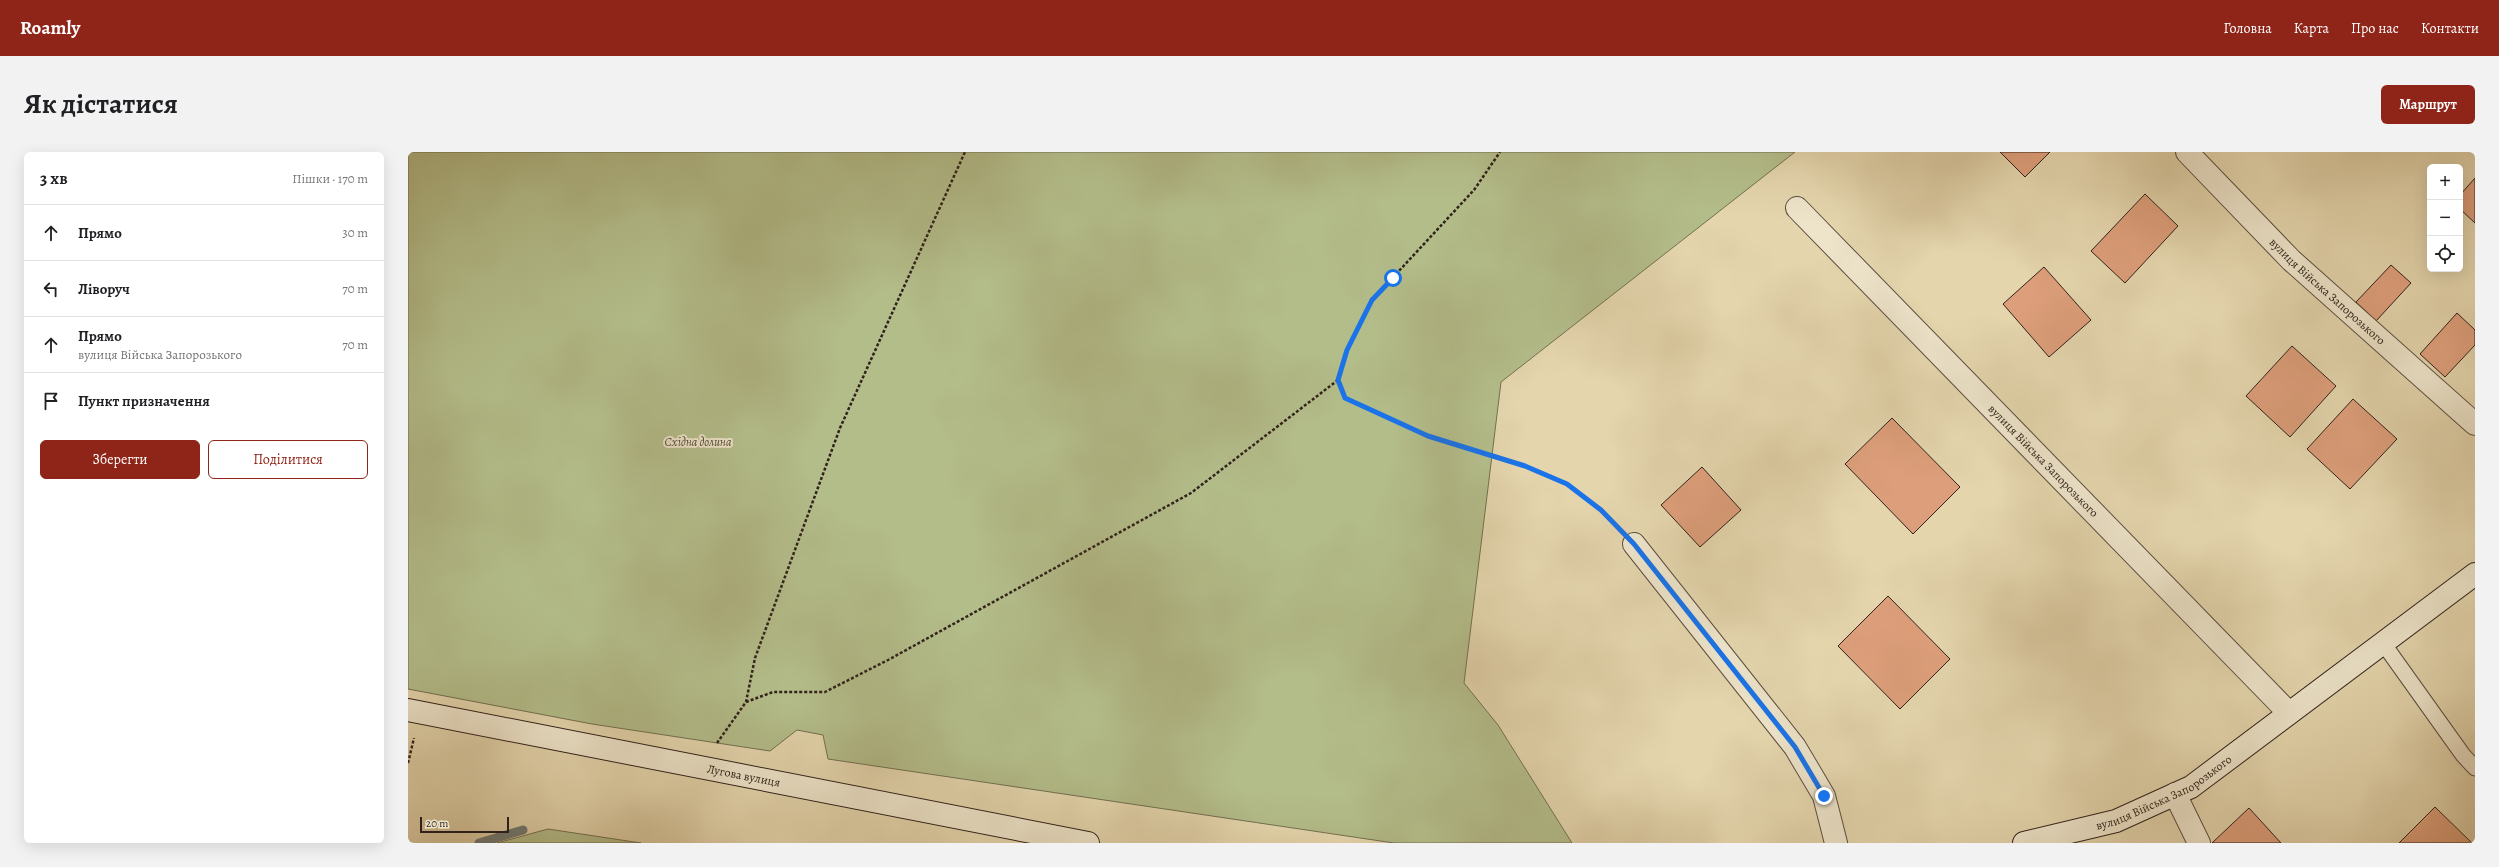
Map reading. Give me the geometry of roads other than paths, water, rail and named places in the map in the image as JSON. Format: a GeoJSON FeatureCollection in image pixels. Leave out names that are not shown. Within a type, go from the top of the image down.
{"type":"FeatureCollection","features":[{"type":"Feature","properties":{"kind":"street","name":"вулиця Війська Запорозького"},"geometry":{"type":"LineString","coordinates":[[2187,152],[2291,260],[2475,424]]}},
{"type":"Feature","properties":{"kind":"street","name":"вулиця Війська Запорозького"},"geometry":{"type":"LineString","coordinates":[[1797,208],[2289,713]]}},
{"type":"Feature","properties":{"kind":"street"},"geometry":{"type":"LineString","coordinates":[[1634,544],[1795,747],[1824,796],[1836,843]]}},
{"type":"Feature","properties":{"kind":"street","name":"вулиця Війська Запорозького"},"geometry":{"type":"LineString","coordinates":[[2024,843],[2116,821],[2192,787],[2475,574]]}},
{"type":"Feature","properties":{"kind":"street","name":"Лугова вулиця"},"geometry":{"type":"LineString","coordinates":[[408,710],[702,766],[1084,842]]}},
{"type":"Feature","properties":{"kind":"street"},"geometry":{"type":"LineString","coordinates":[[2175,794],[2199,843]]}},
{"type":"Feature","properties":{"kind":"lane"},"geometry":{"type":"LineString","coordinates":[[2383,643],[2463,756],[2475,768]]}},
{"type":"Feature","properties":{"kind":"waterway"},"geometry":{"type":"LineString","coordinates":[[479,843],[523,830]]}},
{"type":"Feature","properties":{"kind":"park label","name":"Східна долина"},"geometry":{"type":"Point","coordinates":[698,442]}}]}
